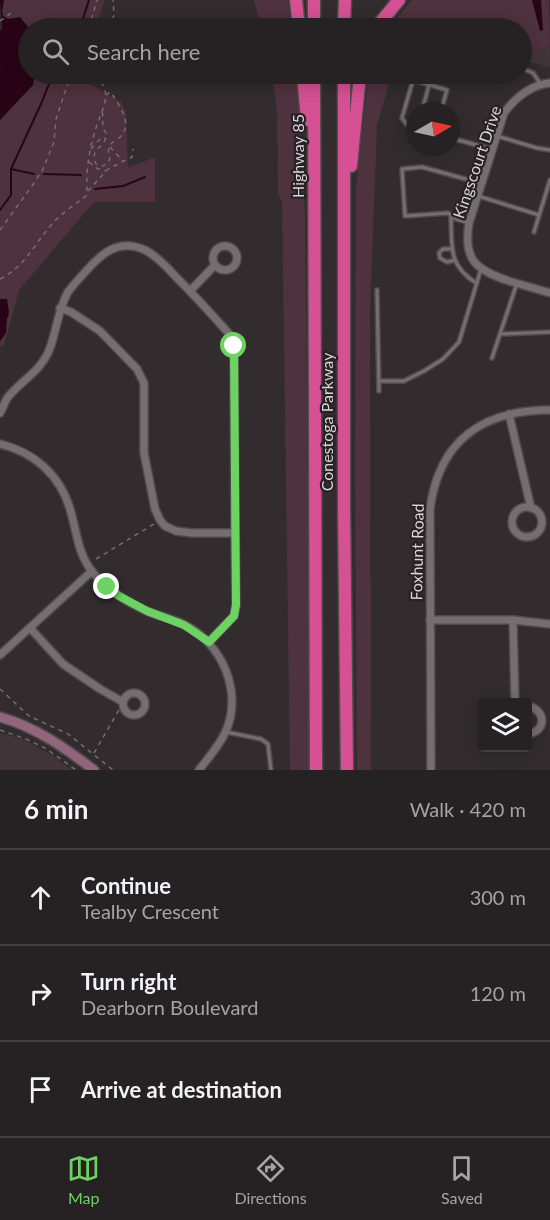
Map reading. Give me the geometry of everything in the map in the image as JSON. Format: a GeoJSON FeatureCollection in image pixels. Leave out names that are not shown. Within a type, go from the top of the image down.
{"type":"FeatureCollection","features":[{"type":"Feature","properties":{"kind":"highway"},"geometry":{"type":"LineString","coordinates":[[296,0],[298,18]]}},
{"type":"Feature","properties":{"kind":"highway"},"geometry":{"type":"LineString","coordinates":[[314,0],[314,18]]}},
{"type":"Feature","properties":{"kind":"highway"},"geometry":{"type":"LineString","coordinates":[[344,18],[345,0]]}},
{"type":"Feature","properties":{"kind":"highway"},"geometry":{"type":"LineString","coordinates":[[385,18],[399,0]]}},
{"type":"Feature","properties":{"kind":"highway"},"geometry":{"type":"LineString","coordinates":[[304,84],[315,214]]}},
{"type":"Feature","properties":{"kind":"highway","name":"Highway 85"},"geometry":{"type":"LineString","coordinates":[[314,84],[315,214]]}},
{"type":"Feature","properties":{"kind":"highway","name":"Conestoga Parkway"},"geometry":{"type":"LineString","coordinates":[[344,84],[344,510],[347,770]]}},
{"type":"Feature","properties":{"kind":"highway"},"geometry":{"type":"LineString","coordinates":[[343,245],[359,84]]}},
{"type":"Feature","properties":{"kind":"highway","name":"Conestoga Parkway"},"geometry":{"type":"LineString","coordinates":[[315,214],[316,770]]}},
{"type":"Feature","properties":{"kind":"main road"},"geometry":{"type":"LineString","coordinates":[[0,717],[37,731],[94,770]]}},
{"type":"Feature","properties":{"kind":"street","name":"Kingscourt Drive"},"geometry":{"type":"LineString","coordinates":[[481,269],[474,262],[466,237],[504,113],[512,102],[532,87],[550,83]]}},
{"type":"Feature","properties":{"kind":"street"},"geometry":{"type":"LineString","coordinates":[[0,413],[8,397],[41,367],[55,335],[60,308],[68,292],[99,257],[121,246],[144,250],[156,258],[232,337],[234,346],[236,605],[234,616],[209,642]]}},
{"type":"Feature","properties":{"kind":"street"},"geometry":{"type":"LineString","coordinates":[[190,291],[215,265]]}},
{"type":"Feature","properties":{"kind":"street"},"geometry":{"type":"LineString","coordinates":[[481,269],[488,274],[550,293]]}},
{"type":"Feature","properties":{"kind":"street"},"geometry":{"type":"LineString","coordinates":[[60,308],[71,312],[100,331],[137,369],[144,383],[144,453],[155,509],[160,520],[165,526],[176,531],[235,533]]}},
{"type":"Feature","properties":{"kind":"street","name":"Foxhunt Road"},"geometry":{"type":"LineString","coordinates":[[431,770],[430,509],[432,489],[449,453],[470,432],[494,418],[535,410],[550,410]]}},
{"type":"Feature","properties":{"kind":"street"},"geometry":{"type":"LineString","coordinates":[[509,414],[531,508],[541,518],[540,530],[531,536],[523,536],[516,532],[512,523],[513,517],[523,508],[531,508]]}},
{"type":"Feature","properties":{"kind":"street"},"geometry":{"type":"LineString","coordinates":[[0,444],[33,457],[48,468],[62,488],[71,509],[76,538],[84,556],[92,572],[107,587],[147,611],[184,625],[209,642],[223,663],[232,691],[230,718],[219,745],[199,770]]}},
{"type":"Feature","properties":{"kind":"street"},"geometry":{"type":"LineString","coordinates":[[0,655],[92,572]]}},
{"type":"Feature","properties":{"kind":"street"},"geometry":{"type":"LineString","coordinates":[[430,620],[513,620],[550,624]]}},
{"type":"Feature","properties":{"kind":"street"},"geometry":{"type":"LineString","coordinates":[[513,620],[515,698]]}},
{"type":"Feature","properties":{"kind":"street"},"geometry":{"type":"LineString","coordinates":[[30,628],[63,664],[123,702]]}},
{"type":"Feature","properties":{"kind":"street"},"geometry":{"type":"LineString","coordinates":[[532,707],[539,711],[542,720],[540,728],[532,733]]}},
{"type":"Feature","properties":{"kind":"lane"},"geometry":{"type":"LineString","coordinates":[[532,73],[541,84]]}},
{"type":"Feature","properties":{"kind":"lane"},"geometry":{"type":"LineString","coordinates":[[407,102],[412,84]]}},
{"type":"Feature","properties":{"kind":"lane"},"geometry":{"type":"LineString","coordinates":[[426,84],[447,90],[444,102]]}},
{"type":"Feature","properties":{"kind":"lane"},"geometry":{"type":"LineString","coordinates":[[424,102],[429,85]]}},
{"type":"Feature","properties":{"kind":"lane"},"geometry":{"type":"LineString","coordinates":[[406,104],[402,118],[406,124]]}},
{"type":"Feature","properties":{"kind":"lane"},"geometry":{"type":"LineString","coordinates":[[496,136],[550,150]]}},
{"type":"Feature","properties":{"kind":"lane"},"geometry":{"type":"LineString","coordinates":[[460,140],[492,149]]}},
{"type":"Feature","properties":{"kind":"lane"},"geometry":{"type":"LineString","coordinates":[[469,223],[451,217],[448,213],[405,216],[402,169],[422,167],[482,184]]}},
{"type":"Feature","properties":{"kind":"lane"},"geometry":{"type":"LineString","coordinates":[[534,232],[550,180]]}},
{"type":"Feature","properties":{"kind":"lane"},"geometry":{"type":"LineString","coordinates":[[478,196],[538,215]]}},
{"type":"Feature","properties":{"kind":"lane"},"geometry":{"type":"LineString","coordinates":[[451,217],[456,264],[466,277],[477,284]]}},
{"type":"Feature","properties":{"kind":"lane"},"geometry":{"type":"LineString","coordinates":[[453,249],[443,249],[439,253],[440,258],[447,262],[455,260]]}},
{"type":"Feature","properties":{"kind":"lane"},"geometry":{"type":"LineString","coordinates":[[379,381],[404,381],[443,359],[459,342],[481,269]]}},
{"type":"Feature","properties":{"kind":"lane"},"geometry":{"type":"LineString","coordinates":[[492,358],[517,283]]}},
{"type":"Feature","properties":{"kind":"lane"},"geometry":{"type":"LineString","coordinates":[[377,290],[379,392]]}},
{"type":"Feature","properties":{"kind":"lane"},"geometry":{"type":"LineString","coordinates":[[500,334],[550,332]]}},
{"type":"Feature","properties":{"kind":"lane"},"geometry":{"type":"LineString","coordinates":[[226,732],[261,739],[268,744],[271,770]]}},
{"type":"Feature","properties":{"kind":"path"},"geometry":{"type":"LineString","coordinates":[[92,18],[97,0]]}},
{"type":"Feature","properties":{"kind":"path"},"geometry":{"type":"LineString","coordinates":[[113,0],[113,18]]}},
{"type":"Feature","properties":{"kind":"path"},"geometry":{"type":"LineString","coordinates":[[0,21],[14,11]]}},
{"type":"Feature","properties":{"kind":"path"},"geometry":{"type":"LineString","coordinates":[[0,230],[43,169],[54,142],[56,119],[68,84]]}},
{"type":"Feature","properties":{"kind":"path"},"geometry":{"type":"LineString","coordinates":[[87,192],[90,150],[106,95],[101,84]]}},
{"type":"Feature","properties":{"kind":"path"},"geometry":{"type":"LineString","coordinates":[[106,95],[110,92],[125,117],[124,129],[119,138],[109,146]]}},
{"type":"Feature","properties":{"kind":"path"},"geometry":{"type":"LineString","coordinates":[[102,112],[106,135],[104,143],[95,152],[96,164],[103,166],[109,162],[109,146]]}},
{"type":"Feature","properties":{"kind":"path"},"geometry":{"type":"LineString","coordinates":[[90,150],[101,138],[105,139]]}},
{"type":"Feature","properties":{"kind":"path"},"geometry":{"type":"LineString","coordinates":[[109,146],[123,161]]}},
{"type":"Feature","properties":{"kind":"path"},"geometry":{"type":"LineString","coordinates":[[0,279],[21,265],[51,225],[86,196],[106,171],[132,157],[133,149]]}},
{"type":"Feature","properties":{"kind":"path"},"geometry":{"type":"LineString","coordinates":[[89,161],[96,168],[106,171]]}},
{"type":"Feature","properties":{"kind":"path"},"geometry":{"type":"LineString","coordinates":[[96,559],[160,520]]}},
{"type":"Feature","properties":{"kind":"path"},"geometry":{"type":"LineString","coordinates":[[0,689],[30,716],[68,734],[113,770]]}},
{"type":"Feature","properties":{"kind":"path"},"geometry":{"type":"LineString","coordinates":[[93,754],[123,702]]}},
{"type":"Feature","properties":{"kind":"path"},"geometry":{"type":"LineString","coordinates":[[0,730],[45,748],[76,770]]}},
{"type":"Feature","properties":{"kind":"shaded area"},"geometry":{"type":"Polygon","coordinates":[[[0,0],[4,0],[3,16],[8,19],[20,17],[21,18],[18,18],[18,84],[33,84],[0,120],[0,30],[2,29],[0,0]]]}},
{"type":"Feature","properties":{"kind":"shaded area"},"geometry":{"type":"Polygon","coordinates":[[[4,0],[105,0],[99,18],[18,18],[18,22],[3,16],[4,0]]]}},
{"type":"Feature","properties":{"kind":"shaded area"},"geometry":{"type":"Polygon","coordinates":[[[254,0],[288,0],[290,18],[258,18],[254,0]]]}},
{"type":"Feature","properties":{"kind":"shaded area"},"geometry":{"type":"Polygon","coordinates":[[[412,0],[549,0],[550,46],[532,53],[532,18],[397,18],[412,0]]]}},
{"type":"Feature","properties":{"kind":"shaded area"},"geometry":{"type":"Polygon","coordinates":[[[532,0],[541,0],[543,30],[540,31],[532,0]]]}},
{"type":"Feature","properties":{"kind":"shaded area"},"geometry":{"type":"Polygon","coordinates":[[[550,46],[550,67],[532,62],[532,53],[550,46]]]}},
{"type":"Feature","properties":{"kind":"shaded area"},"geometry":{"type":"Polygon","coordinates":[[[90,84],[121,102],[126,112],[128,168],[155,157],[155,202],[94,202],[19,290],[4,345],[0,347],[3,298],[0,299],[0,120],[33,85],[90,84]]]}},
{"type":"Feature","properties":{"kind":"shaded area"},"geometry":{"type":"Polygon","coordinates":[[[273,84],[297,84],[305,214],[311,770],[290,770],[282,202],[278,193],[277,112],[273,84]]]}},
{"type":"Feature","properties":{"kind":"shaded area"},"geometry":{"type":"Polygon","coordinates":[[[367,84],[389,84],[377,125],[370,312],[371,770],[357,770],[356,188],[367,84]]]}},
{"type":"Feature","properties":{"kind":"shaded area"},"geometry":{"type":"Polygon","coordinates":[[[0,299],[7,299],[9,312],[6,333],[0,341],[0,299]]]}},
{"type":"Feature","properties":{"kind":"shaded area"},"geometry":{"type":"Polygon","coordinates":[[[0,733],[23,739],[72,770],[0,770],[0,733]]]}},
{"type":"Feature","properties":{"kind":"waterway"},"geometry":{"type":"LineString","coordinates":[[83,18],[89,0]]}},
{"type":"Feature","properties":{"kind":"waterway"},"geometry":{"type":"LineString","coordinates":[[0,210],[11,195],[11,169],[49,84]]}},
{"type":"Feature","properties":{"kind":"waterway"},"geometry":{"type":"LineString","coordinates":[[11,169],[34,174]]}},
{"type":"Feature","properties":{"kind":"waterway"},"geometry":{"type":"LineString","coordinates":[[44,174],[81,175]]}},
{"type":"Feature","properties":{"kind":"waterway"},"geometry":{"type":"LineString","coordinates":[[95,189],[123,186],[145,177]]}},
{"type":"Feature","properties":{"kind":"route"},"geometry":{"type":"LineString","coordinates":[[107,587],[147,611],[184,625],[209,642],[234,616],[236,605],[234,346]]}}]}
